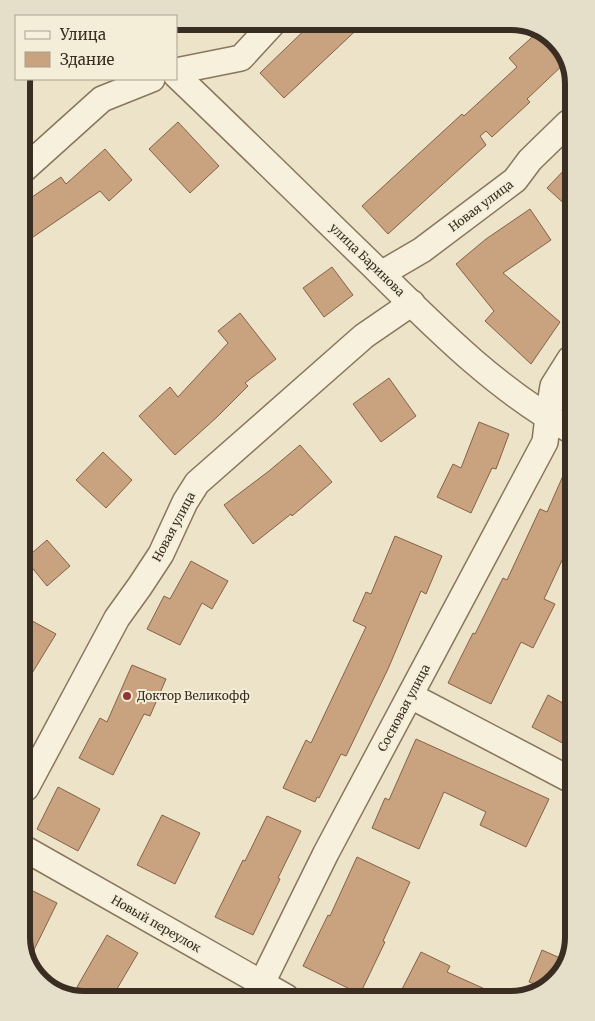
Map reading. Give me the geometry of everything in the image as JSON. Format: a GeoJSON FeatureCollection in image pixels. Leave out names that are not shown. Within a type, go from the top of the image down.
{"type":"FeatureCollection","features":[{"type":"Feature","properties":{"kind":"street"},"geometry":{"type":"LineString","coordinates":[[178,73],[242,58],[267,30]]}},
{"type":"Feature","properties":{"kind":"street","name":"улица Баринова"},"geometry":{"type":"LineString","coordinates":[[178,75],[381,274],[485,370],[548,417],[565,427]]}},
{"type":"Feature","properties":{"kind":"street"},"geometry":{"type":"LineString","coordinates":[[30,164],[102,99],[150,80]]}},
{"type":"Feature","properties":{"kind":"street","name":"Новая улица"},"geometry":{"type":"LineString","coordinates":[[381,274],[422,250],[516,180],[530,160],[565,126]]}},
{"type":"Feature","properties":{"kind":"street","name":"Новая улица"},"geometry":{"type":"LineString","coordinates":[[30,781],[117,618],[161,554],[185,502],[198,483],[364,336],[412,303]]}},
{"type":"Feature","properties":{"kind":"street","name":"Сосновая улица"},"geometry":{"type":"LineString","coordinates":[[258,991],[326,853],[545,442],[553,386],[565,367]]}},
{"type":"Feature","properties":{"kind":"street"},"geometry":{"type":"LineString","coordinates":[[410,696],[565,777]]}},
{"type":"Feature","properties":{"kind":"street","name":"Новый переулок"},"geometry":{"type":"LineString","coordinates":[[30,852],[258,991]]}},
{"type":"Feature","properties":{"kind":"building"},"geometry":{"type":"Polygon","coordinates":[[[305,30],[356,30],[284,98],[260,73],[305,30]]]}},
{"type":"Feature","properties":{"kind":"building"},"geometry":{"type":"Polygon","coordinates":[[[534,35],[552,48],[561,66],[527,99],[530,102],[492,137],[486,131],[480,136],[486,145],[388,234],[362,206],[462,114],[464,116],[517,67],[509,58],[534,35]]]}},
{"type":"Feature","properties":{"kind":"building"},"geometry":{"type":"Polygon","coordinates":[[[178,122],[219,166],[190,193],[149,149],[178,122]]]}},
{"type":"Feature","properties":{"kind":"building"},"geometry":{"type":"Polygon","coordinates":[[[105,149],[132,180],[109,201],[100,191],[30,239],[30,198],[61,177],[66,184],[105,149]]]}},
{"type":"Feature","properties":{"kind":"building"},"geometry":{"type":"Polygon","coordinates":[[[565,169],[565,204],[547,188],[565,169]]]}},
{"type":"Feature","properties":{"kind":"building"},"geometry":{"type":"Polygon","coordinates":[[[530,209],[551,240],[503,273],[560,322],[531,364],[485,321],[494,311],[456,264],[486,239],[530,209]]]}},
{"type":"Feature","properties":{"kind":"building"},"geometry":{"type":"Polygon","coordinates":[[[332,267],[353,295],[324,317],[303,288],[332,267]]]}},
{"type":"Feature","properties":{"kind":"building"},"geometry":{"type":"Polygon","coordinates":[[[240,313],[276,359],[245,383],[248,386],[175,455],[139,416],[170,387],[178,397],[228,343],[218,331],[240,313]]]}},
{"type":"Feature","properties":{"kind":"building"},"geometry":{"type":"Polygon","coordinates":[[[389,378],[416,416],[381,442],[353,404],[389,378]]]}},
{"type":"Feature","properties":{"kind":"building"},"geometry":{"type":"Polygon","coordinates":[[[479,422],[509,434],[496,469],[492,468],[471,513],[437,497],[453,464],[461,468],[479,422]]]}},
{"type":"Feature","properties":{"kind":"building"},"geometry":{"type":"Polygon","coordinates":[[[300,445],[332,482],[292,516],[291,514],[253,544],[224,505],[300,445]]]}},
{"type":"Feature","properties":{"kind":"building"},"geometry":{"type":"Polygon","coordinates":[[[103,452],[132,480],[106,508],[76,480],[103,452]]]}},
{"type":"Feature","properties":{"kind":"building"},"geometry":{"type":"Polygon","coordinates":[[[565,471],[565,554],[544,599],[555,604],[533,648],[521,642],[491,704],[448,683],[503,578],[507,580],[540,509],[547,512],[565,471]]]}},
{"type":"Feature","properties":{"kind":"building"},"geometry":{"type":"Polygon","coordinates":[[[395,536],[442,556],[426,594],[421,591],[388,669],[346,756],[341,754],[319,798],[317,797],[315,802],[283,788],[306,740],[311,743],[366,627],[353,621],[366,592],[371,594],[395,536]]]}},
{"type":"Feature","properties":{"kind":"building"},"geometry":{"type":"Polygon","coordinates":[[[47,540],[70,566],[47,586],[30,565],[30,555],[47,540]]]}},
{"type":"Feature","properties":{"kind":"building"},"geometry":{"type":"Polygon","coordinates":[[[191,561],[228,581],[212,609],[202,603],[180,645],[147,629],[164,596],[170,599],[191,561]]]}},
{"type":"Feature","properties":{"kind":"building"},"geometry":{"type":"Polygon","coordinates":[[[30,620],[56,634],[30,676],[30,620]]]}},
{"type":"Feature","properties":{"kind":"building"},"geometry":{"type":"Polygon","coordinates":[[[132,665],[166,679],[150,716],[144,714],[113,775],[79,758],[100,718],[107,722],[132,665]]]}},
{"type":"Feature","properties":{"kind":"building"},"geometry":{"type":"Polygon","coordinates":[[[548,695],[565,704],[565,744],[532,727],[548,695]]]}},
{"type":"Feature","properties":{"kind":"building"},"geometry":{"type":"Polygon","coordinates":[[[416,739],[549,799],[526,847],[480,825],[486,812],[444,792],[419,849],[372,828],[385,798],[389,800],[416,739]]]}},
{"type":"Feature","properties":{"kind":"building"},"geometry":{"type":"Polygon","coordinates":[[[58,787],[100,809],[78,851],[37,829],[58,787]]]}},
{"type":"Feature","properties":{"kind":"building"},"geometry":{"type":"Polygon","coordinates":[[[162,815],[200,833],[175,884],[137,865],[162,815]]]}},
{"type":"Feature","properties":{"kind":"building"},"geometry":{"type":"Polygon","coordinates":[[[267,816],[301,831],[253,935],[215,917],[267,816]]]}},
{"type":"Feature","properties":{"kind":"building"},"geometry":{"type":"Polygon","coordinates":[[[357,857],[410,882],[383,941],[385,942],[361,991],[354,991],[303,966],[328,915],[330,916],[357,857]]]}},
{"type":"Feature","properties":{"kind":"building"},"geometry":{"type":"Polygon","coordinates":[[[30,890],[57,903],[32,953],[30,938],[30,890]]]}},
{"type":"Feature","properties":{"kind":"building"},"geometry":{"type":"Polygon","coordinates":[[[107,935],[138,953],[116,991],[84,991],[77,987],[107,935]]]}},
{"type":"Feature","properties":{"kind":"building"},"geometry":{"type":"Polygon","coordinates":[[[542,950],[561,958],[554,970],[544,980],[536,985],[529,982],[542,950]]]}},
{"type":"Feature","properties":{"kind":"building"},"geometry":{"type":"Polygon","coordinates":[[[421,952],[450,966],[447,972],[489,991],[401,991],[421,952]]]}},
{"type":"Feature","properties":{"kind":"place","name":"Доктор Великофф"},"geometry":{"type":"Point","coordinates":[127,696]}}]}
